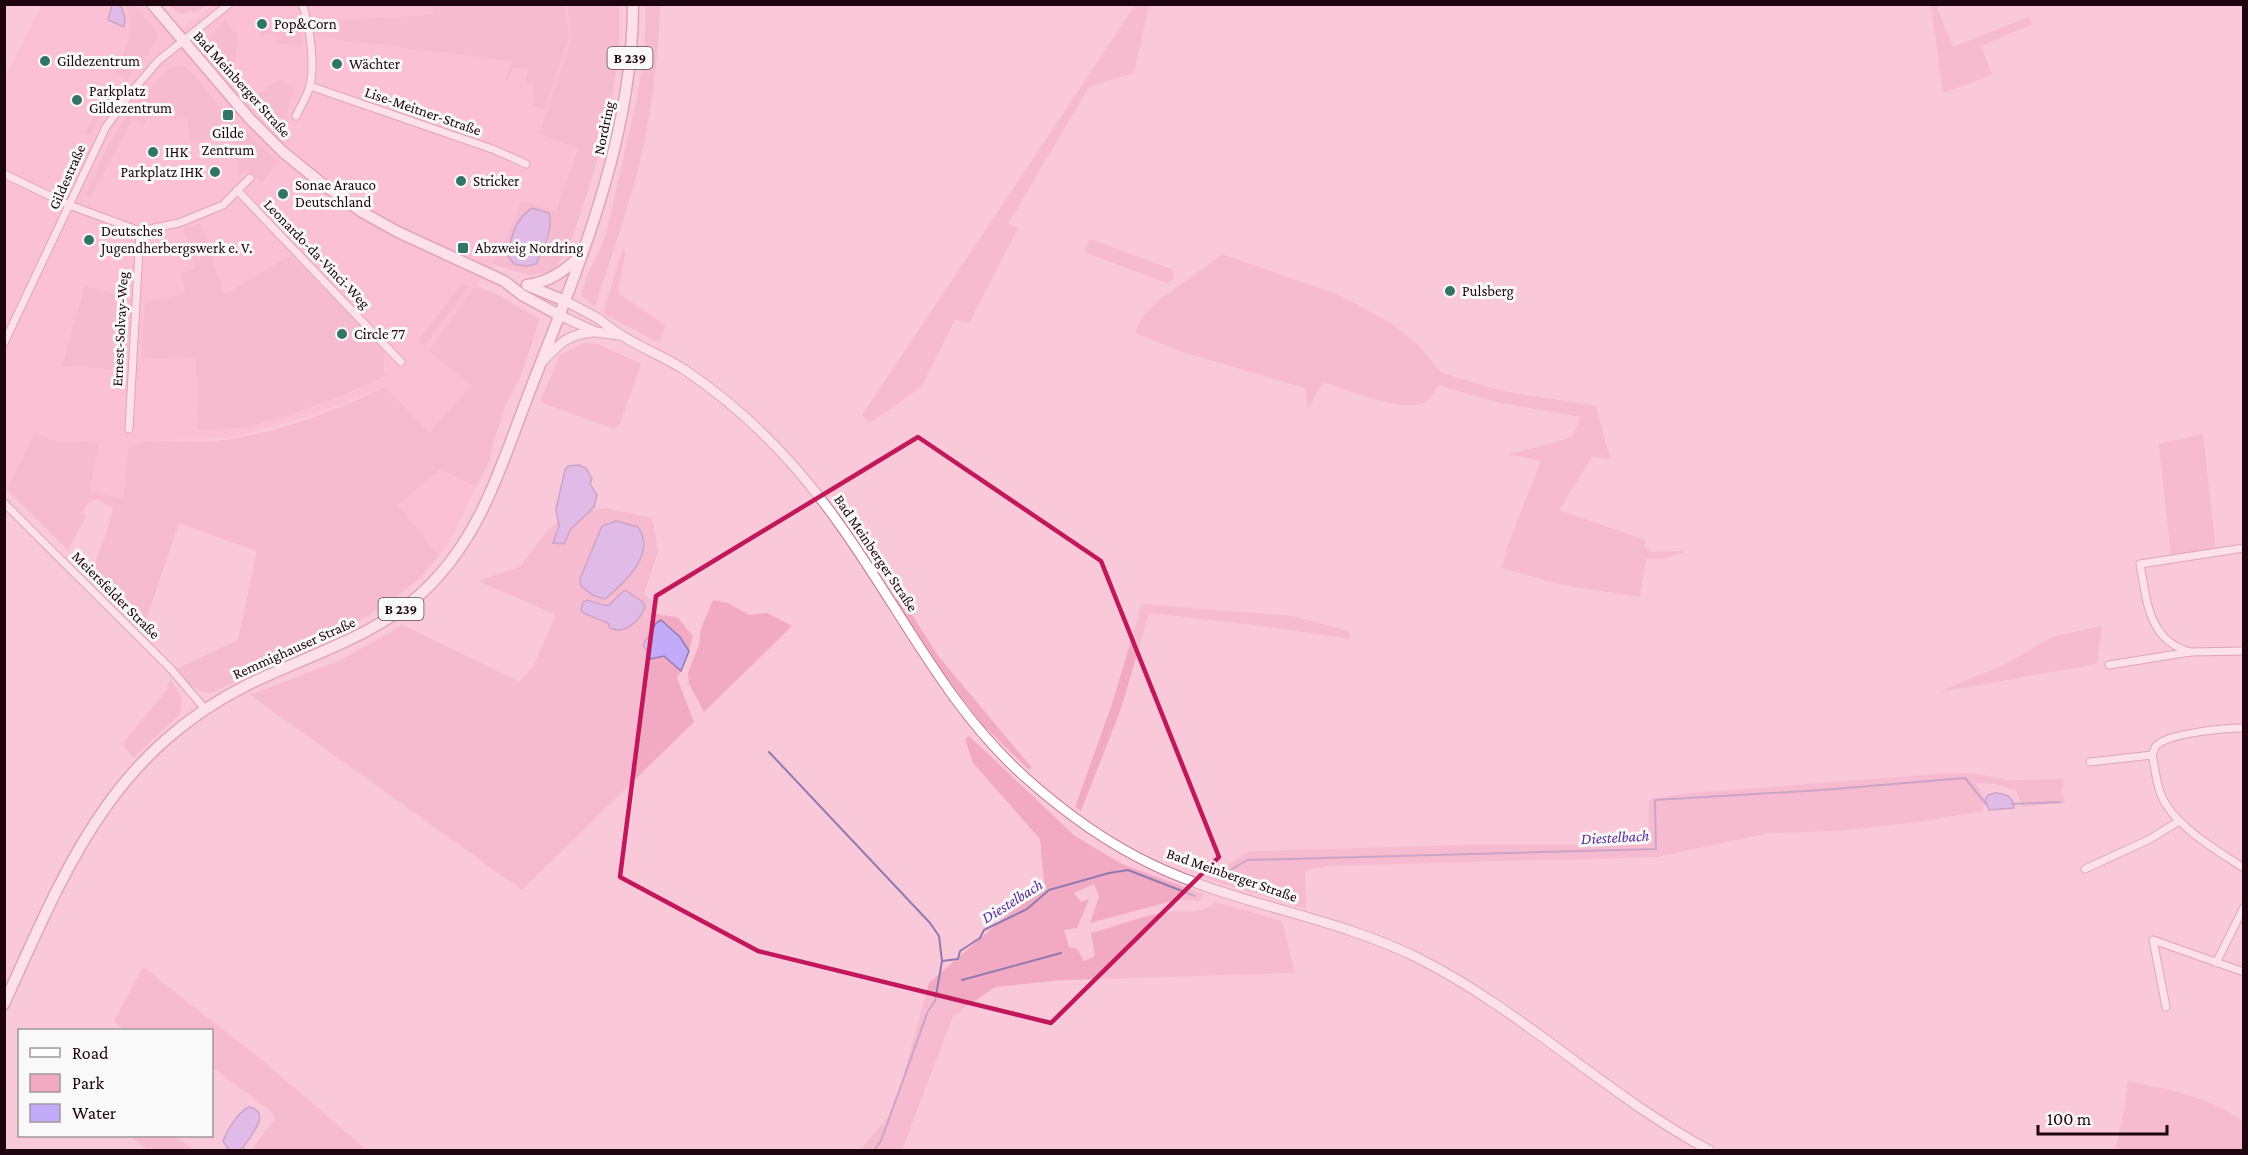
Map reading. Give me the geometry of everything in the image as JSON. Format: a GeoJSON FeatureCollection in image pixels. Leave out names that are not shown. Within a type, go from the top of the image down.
{"type":"FeatureCollection","features":[{"type":"Feature","properties":{"kind":"main road","name":"Bad Meinberger Straße"},"geometry":{"type":"LineString","coordinates":[[152,4],[250,119],[283,152],[320,182],[362,212],[398,232],[504,281],[522,295],[559,315]]}},
{"type":"Feature","properties":{"kind":"main road","name":"Nordring"},"geometry":{"type":"LineString","coordinates":[[582,254],[612,163],[623,111],[630,68],[633,4]]}},
{"type":"Feature","properties":{"kind":"main road"},"geometry":{"type":"LineString","coordinates":[[527,285],[539,284],[553,278],[571,266],[582,254]]}},
{"type":"Feature","properties":{"kind":"main road","name":"B 239"},"geometry":{"type":"LineString","coordinates":[[565,301],[582,254]]}},
{"type":"Feature","properties":{"kind":"main road","name":"Bad Meinberger Straße"},"geometry":{"type":"LineString","coordinates":[[504,281],[527,285],[565,301]]}},
{"type":"Feature","properties":{"kind":"main road","name":"Remmighauser Straße"},"geometry":{"type":"LineString","coordinates":[[4,1004],[77,848],[117,789],[142,762],[174,732],[250,683],[376,627],[422,593],[445,569],[477,524],[565,301]]}},
{"type":"Feature","properties":{"kind":"street","name":"Gildestraße"},"geometry":{"type":"LineString","coordinates":[[4,343],[106,127],[158,61],[229,4]]}},
{"type":"Feature","properties":{"kind":"street"},"geometry":{"type":"LineString","coordinates":[[297,116],[310,86],[311,50],[307,18],[302,4]]}},
{"type":"Feature","properties":{"kind":"street","name":"Lise-Meitner-Straße"},"geometry":{"type":"LineString","coordinates":[[310,86],[495,150],[526,164]]}},
{"type":"Feature","properties":{"kind":"street"},"geometry":{"type":"LineString","coordinates":[[4,174],[69,205],[140,231],[179,223],[223,205],[250,178]]}},
{"type":"Feature","properties":{"kind":"street","name":"Leonardo-da-Vinci-Weg"},"geometry":{"type":"LineString","coordinates":[[237,190],[401,362]]}},
{"type":"Feature","properties":{"kind":"street","name":"Ernest-Solvay-Weg"},"geometry":{"type":"LineString","coordinates":[[129,429],[140,231]]}},
{"type":"Feature","properties":{"kind":"street","name":"Bad Meinberger Straße"},"geometry":{"type":"LineString","coordinates":[[565,301],[599,319],[621,336],[682,368],[730,404],[776,447],[819,496],[840,525],[964,710],[1006,759],[1055,803],[1088,827],[1153,865],[1213,888],[1362,935],[1423,961],[1478,993],[1652,1116],[1709,1150]]}},
{"type":"Feature","properties":{"kind":"street","name":"Bad Meinberger Straße"},"geometry":{"type":"LineString","coordinates":[[559,315],[596,332],[621,336]]}},
{"type":"Feature","properties":{"kind":"street"},"geometry":{"type":"LineString","coordinates":[[541,363],[560,343],[573,336],[596,332]]}},
{"type":"Feature","properties":{"kind":"street","name":"Meiersfelder Straße"},"geometry":{"type":"LineString","coordinates":[[4,503],[171,668],[205,710]]}},
{"type":"Feature","properties":{"kind":"street"},"geometry":{"type":"LineString","coordinates":[[2190,652],[2175,648],[2163,636],[2150,615],[2140,564],[2244,548]]}},
{"type":"Feature","properties":{"kind":"street"},"geometry":{"type":"LineString","coordinates":[[2109,664],[2190,652],[2244,651]]}},
{"type":"Feature","properties":{"kind":"street"},"geometry":{"type":"LineString","coordinates":[[2244,728],[2222,728],[2168,739],[2156,745],[2152,755],[2160,794],[2179,820],[2202,840],[2244,868]]}},
{"type":"Feature","properties":{"kind":"street"},"geometry":{"type":"LineString","coordinates":[[2090,762],[2152,755]]}},
{"type":"Feature","properties":{"kind":"street"},"geometry":{"type":"LineString","coordinates":[[2085,869],[2150,838],[2179,820]]}},
{"type":"Feature","properties":{"kind":"street"},"geometry":{"type":"LineString","coordinates":[[2216,963],[2244,907]]}},
{"type":"Feature","properties":{"kind":"street"},"geometry":{"type":"LineString","coordinates":[[2166,1007],[2153,940],[2244,972]]}},
{"type":"Feature","properties":{"kind":"highlighted area"},"geometry":{"type":"Polygon","coordinates":[[[918,437],[1101,561],[1219,857],[1051,1023],[758,951],[620,877],[656,596],[918,437]]]}},
{"type":"Feature","properties":{"kind":"shaded area"},"geometry":{"type":"Polygon","coordinates":[[[41,5],[141,5],[172,35],[213,5],[432,5],[434,23],[567,24],[564,5],[566,5],[572,39],[539,134],[578,147],[556,211],[521,200],[510,230],[492,264],[430,351],[471,386],[429,432],[385,387],[315,414],[234,437],[150,441],[132,446],[123,499],[90,491],[99,442],[52,440],[34,434],[7,490],[4,488],[4,79],[41,5]],[[132,28],[113,73],[126,80],[156,40],[132,28]],[[238,37],[207,49],[258,96],[234,68],[238,37]],[[172,68],[141,97],[111,137],[86,193],[89,199],[132,119],[144,124],[149,116],[169,113],[170,119],[187,117],[191,143],[232,136],[242,129],[216,103],[192,72],[172,68]],[[109,83],[86,134],[90,135],[120,89],[109,83]],[[186,294],[145,302],[141,359],[197,358],[198,430],[238,428],[186,294]],[[384,351],[307,407],[386,376],[384,351]]]}},
{"type":"Feature","properties":{"kind":"shaded area"},"geometry":{"type":"Polygon","coordinates":[[[440,469],[476,487],[449,543],[439,556],[398,505],[440,469]]]}},
{"type":"Feature","properties":{"kind":"green space"},"geometry":{"type":"Polygon","coordinates":[[[126,5],[134,5],[158,35],[149,52],[127,80],[113,73],[130,33],[126,5]]]}},
{"type":"Feature","properties":{"kind":"green space"},"geometry":{"type":"Polygon","coordinates":[[[169,5],[206,5],[195,13],[192,11],[182,13],[169,5]]]}},
{"type":"Feature","properties":{"kind":"green space"},"geometry":{"type":"Polygon","coordinates":[[[432,5],[564,5],[569,36],[544,110],[532,104],[535,85],[525,82],[529,69],[513,67],[508,81],[505,80],[512,61],[316,37],[313,21],[432,15],[433,19],[432,5]]]}},
{"type":"Feature","properties":{"kind":"green space"},"geometry":{"type":"Polygon","coordinates":[[[567,5],[619,5],[618,59],[599,154],[570,243],[552,272],[529,275],[492,264],[510,230],[521,200],[556,211],[578,148],[539,134],[572,39],[567,5]]]}},
{"type":"Feature","properties":{"kind":"green space"},"geometry":{"type":"Polygon","coordinates":[[[645,5],[660,5],[656,71],[649,116],[635,181],[595,307],[582,296],[583,288],[605,236],[631,125],[642,65],[645,5]]]}},
{"type":"Feature","properties":{"kind":"green space"},"geometry":{"type":"Polygon","coordinates":[[[1135,5],[1149,5],[1134,73],[1089,87],[1008,224],[1018,228],[969,323],[955,320],[921,387],[870,423],[862,415],[1135,5]]]}},
{"type":"Feature","properties":{"kind":"green space"},"geometry":{"type":"Polygon","coordinates":[[[1931,5],[1936,5],[1953,47],[2029,17],[2032,24],[1981,46],[1992,75],[1943,93],[1931,5]]]}},
{"type":"Feature","properties":{"kind":"green space"},"geometry":{"type":"Polygon","coordinates":[[[299,17],[303,45],[297,47],[276,43],[277,37],[265,33],[262,40],[259,34],[268,29],[271,33],[299,17]]]}},
{"type":"Feature","properties":{"kind":"green space"},"geometry":{"type":"Polygon","coordinates":[[[225,20],[238,37],[234,68],[257,96],[279,80],[295,86],[287,115],[291,119],[279,133],[209,54],[209,39],[225,20]]]}},
{"type":"Feature","properties":{"kind":"green space"},"geometry":{"type":"Polygon","coordinates":[[[177,66],[183,66],[192,72],[216,103],[278,161],[262,182],[246,170],[239,176],[232,136],[191,143],[187,117],[170,119],[169,113],[149,116],[144,124],[132,120],[89,200],[86,193],[121,123],[157,80],[177,66]]]}},
{"type":"Feature","properties":{"kind":"green space"},"geometry":{"type":"Polygon","coordinates":[[[109,83],[120,88],[90,135],[85,134],[109,83]]]}},
{"type":"Feature","properties":{"kind":"green space"},"geometry":{"type":"Polygon","coordinates":[[[201,223],[224,295],[291,255],[385,351],[386,376],[332,399],[277,418],[240,428],[198,430],[196,358],[141,359],[145,302],[186,294],[181,273],[195,269],[184,229],[201,223]]]}},
{"type":"Feature","properties":{"kind":"green space"},"geometry":{"type":"Polygon","coordinates":[[[1090,239],[1171,269],[1174,274],[1173,279],[1167,283],[1084,252],[1090,239]]]}},
{"type":"Feature","properties":{"kind":"green space"},"geometry":{"type":"Polygon","coordinates":[[[623,248],[625,253],[618,293],[665,325],[659,343],[603,313],[623,248]]]}},
{"type":"Feature","properties":{"kind":"green space"},"geometry":{"type":"Polygon","coordinates":[[[1221,254],[1337,294],[1394,325],[1419,346],[1442,373],[1502,391],[1596,406],[1610,459],[1592,457],[1559,510],[1645,540],[1644,547],[1651,552],[1687,551],[1663,559],[1646,559],[1640,597],[1563,585],[1502,568],[1508,544],[1541,461],[1508,454],[1572,437],[1581,417],[1495,402],[1439,385],[1428,400],[1419,404],[1407,405],[1377,400],[1323,382],[1309,408],[1305,388],[1182,352],[1135,333],[1143,316],[1161,298],[1221,254]]]}},
{"type":"Feature","properties":{"kind":"green space"},"geometry":{"type":"Polygon","coordinates":[[[462,284],[469,287],[426,344],[420,344],[418,340],[462,284]]]}},
{"type":"Feature","properties":{"kind":"green space"},"geometry":{"type":"Polygon","coordinates":[[[85,286],[131,299],[126,370],[62,366],[85,286]]]}},
{"type":"Feature","properties":{"kind":"green space"},"geometry":{"type":"Polygon","coordinates":[[[475,286],[494,293],[540,319],[519,380],[505,406],[492,446],[490,460],[476,487],[440,469],[398,505],[439,556],[416,582],[370,615],[214,692],[196,689],[176,669],[238,640],[257,551],[179,523],[142,631],[89,579],[113,508],[97,499],[88,502],[82,513],[86,516],[68,550],[7,490],[34,433],[52,440],[99,442],[90,491],[123,499],[129,446],[151,441],[216,441],[266,432],[327,412],[385,387],[429,432],[471,386],[429,351],[475,286]]]}},
{"type":"Feature","properties":{"kind":"green space"},"geometry":{"type":"Polygon","coordinates":[[[584,343],[598,344],[641,364],[619,426],[614,429],[540,402],[560,355],[584,343]]]}},
{"type":"Feature","properties":{"kind":"green space"},"geometry":{"type":"Polygon","coordinates":[[[2203,434],[2216,551],[2171,557],[2159,444],[2203,434]]]}},
{"type":"Feature","properties":{"kind":"green space"},"geometry":{"type":"Polygon","coordinates":[[[606,508],[652,518],[658,551],[644,594],[653,601],[653,611],[660,615],[677,617],[693,636],[689,651],[680,637],[661,620],[650,632],[651,658],[664,656],[681,671],[677,678],[694,722],[522,890],[250,695],[341,660],[403,625],[519,682],[533,667],[556,615],[478,581],[520,567],[547,531],[559,521],[553,543],[564,544],[571,529],[590,511],[606,508]],[[599,531],[580,579],[616,589],[637,564],[644,546],[599,531]],[[637,597],[620,599],[604,606],[592,601],[583,614],[626,628],[632,626],[645,607],[637,597]]]}},
{"type":"Feature","properties":{"kind":"green space"},"geometry":{"type":"Polygon","coordinates":[[[900,596],[939,657],[1032,768],[1028,769],[982,724],[944,674],[895,600],[900,596]]]}},
{"type":"Feature","properties":{"kind":"green space"},"geometry":{"type":"Polygon","coordinates":[[[713,600],[728,603],[749,615],[767,613],[792,626],[704,712],[689,684],[688,672],[699,645],[701,629],[713,600]]]}},
{"type":"Feature","properties":{"kind":"green space"},"geometry":{"type":"Polygon","coordinates":[[[1142,604],[1292,616],[1349,631],[1350,639],[1149,613],[1121,709],[1081,811],[1075,807],[1112,704],[1142,604]]]}},
{"type":"Feature","properties":{"kind":"green space"},"geometry":{"type":"Polygon","coordinates":[[[2102,626],[2097,664],[1939,692],[2004,665],[2052,637],[2102,626]]]}},
{"type":"Feature","properties":{"kind":"green space"},"geometry":{"type":"Polygon","coordinates":[[[170,679],[182,698],[180,714],[133,758],[122,744],[166,691],[170,679]]]}},
{"type":"Feature","properties":{"kind":"green space"},"geometry":{"type":"Polygon","coordinates":[[[969,736],[1075,836],[1122,864],[1203,894],[1201,901],[1176,900],[1090,923],[1099,897],[1094,884],[1074,893],[1081,902],[1089,899],[1077,928],[1064,930],[1069,947],[1077,949],[1084,961],[1095,956],[1091,933],[1150,915],[1200,910],[1216,902],[1282,921],[1295,973],[1063,980],[995,987],[953,1016],[902,1150],[860,1150],[894,1110],[929,983],[1044,883],[1040,839],[973,763],[965,739],[969,736]]]}},
{"type":"Feature","properties":{"kind":"green space"},"geometry":{"type":"Polygon","coordinates":[[[1949,773],[1978,774],[2007,780],[2064,779],[2062,792],[2065,803],[2022,807],[2016,790],[1996,784],[1975,783],[1984,796],[1983,811],[1917,822],[1838,831],[1769,833],[1657,857],[1330,866],[1305,870],[1306,909],[1204,878],[1250,851],[1471,845],[1648,845],[1649,800],[1679,794],[1949,773]]]}},
{"type":"Feature","properties":{"kind":"green space"},"geometry":{"type":"Polygon","coordinates":[[[143,967],[263,1061],[367,1150],[251,1150],[274,1120],[274,1114],[213,1068],[213,1029],[123,1029],[114,1021],[143,967]]]}},
{"type":"Feature","properties":{"kind":"green space"},"geometry":{"type":"Polygon","coordinates":[[[2128,1081],[2189,1095],[2230,1113],[2243,1122],[2243,1150],[2115,1150],[2128,1081]]]}},
{"type":"Feature","properties":{"kind":"green space"},"geometry":{"type":"Polygon","coordinates":[[[131,1137],[176,1137],[194,1150],[148,1150],[131,1137]]]}},
{"type":"Feature","properties":{"kind":"water"},"geometry":{"type":"Polygon","coordinates":[[[112,5],[121,6],[125,18],[124,27],[108,20],[112,5]]]}},
{"type":"Feature","properties":{"kind":"water"},"geometry":{"type":"Polygon","coordinates":[[[532,208],[549,213],[550,226],[547,239],[536,264],[526,266],[514,264],[508,256],[512,236],[522,217],[532,208]]]}},
{"type":"Feature","properties":{"kind":"water"},"geometry":{"type":"Polygon","coordinates":[[[579,465],[586,468],[592,479],[590,484],[597,495],[594,507],[571,529],[564,544],[553,543],[559,526],[556,509],[565,470],[568,466],[579,465]]]}},
{"type":"Feature","properties":{"kind":"water"},"geometry":{"type":"Polygon","coordinates":[[[616,521],[638,527],[643,537],[644,547],[636,567],[605,599],[594,596],[581,586],[580,579],[602,526],[616,521]]]}},
{"type":"Feature","properties":{"kind":"water"},"geometry":{"type":"Polygon","coordinates":[[[625,590],[643,602],[645,607],[636,622],[627,628],[616,630],[610,628],[608,623],[583,613],[581,610],[583,602],[588,600],[609,605],[625,590]]]}},
{"type":"Feature","properties":{"kind":"water"},"geometry":{"type":"Polygon","coordinates":[[[661,620],[680,637],[689,651],[681,671],[664,656],[651,659],[643,645],[656,623],[661,620]]]}},
{"type":"Feature","properties":{"kind":"water"},"geometry":{"type":"Polygon","coordinates":[[[1995,793],[2011,798],[2014,808],[1989,810],[1985,800],[1988,795],[1995,793]]]}},
{"type":"Feature","properties":{"kind":"water"},"geometry":{"type":"Polygon","coordinates":[[[249,1107],[259,1114],[258,1125],[243,1148],[229,1150],[223,1141],[237,1117],[249,1107]]]}},
{"type":"Feature","properties":{"kind":"waterway"},"geometry":{"type":"LineString","coordinates":[[769,752],[930,923],[939,936],[942,961]]}},
{"type":"Feature","properties":{"kind":"waterway","name":"Diestelbach"},"geometry":{"type":"LineString","coordinates":[[1221,876],[1247,860],[1656,849],[1655,800],[1822,790],[1965,778],[1986,804]]}},
{"type":"Feature","properties":{"kind":"waterway","name":"Diestelbach"},"geometry":{"type":"LineString","coordinates":[[2012,804],[2060,802]]}},
{"type":"Feature","properties":{"kind":"waterway","name":"Diestelbach"},"geometry":{"type":"LineString","coordinates":[[874,1150],[881,1141],[928,1011],[935,1001],[942,961],[958,959],[960,951],[980,938],[984,930],[1027,909],[1049,890],[1109,873],[1128,870],[1195,896]]}},
{"type":"Feature","properties":{"kind":"waterway"},"geometry":{"type":"LineString","coordinates":[[962,980],[1061,953]]}},
{"type":"Feature","properties":{"kind":"place","name":"Pop&Corn"},"geometry":{"type":"Point","coordinates":[262,24]}},
{"type":"Feature","properties":{"kind":"place","name":"Gildezentrum"},"geometry":{"type":"Point","coordinates":[45,61]}},
{"type":"Feature","properties":{"kind":"place","name":"Wächter"},"geometry":{"type":"Point","coordinates":[337,64]}},
{"type":"Feature","properties":{"kind":"place","name":"Parkplatz Gildezentrum"},"geometry":{"type":"Point","coordinates":[77,100]}},
{"type":"Feature","properties":{"kind":"place","name":"Gilde Zentrum"},"geometry":{"type":"Point","coordinates":[228,115]}},
{"type":"Feature","properties":{"kind":"place","name":"IHK"},"geometry":{"type":"Point","coordinates":[153,152]}},
{"type":"Feature","properties":{"kind":"place","name":"Parkplatz IHK"},"geometry":{"type":"Point","coordinates":[215,172]}},
{"type":"Feature","properties":{"kind":"place","name":"Stricker"},"geometry":{"type":"Point","coordinates":[461,181]}},
{"type":"Feature","properties":{"kind":"place","name":"Sonae Arauco Deutschland"},"geometry":{"type":"Point","coordinates":[283,194]}},
{"type":"Feature","properties":{"kind":"place","name":"Deutsches Jugendherbergswerk e. V."},"geometry":{"type":"Point","coordinates":[89,240]}},
{"type":"Feature","properties":{"kind":"place","name":"Abzweig Nordring"},"geometry":{"type":"Point","coordinates":[463,248]}},
{"type":"Feature","properties":{"kind":"place","name":"Pulsberg"},"geometry":{"type":"Point","coordinates":[1450,291]}},
{"type":"Feature","properties":{"kind":"place","name":"Circle 77"},"geometry":{"type":"Point","coordinates":[342,334]}}]}
